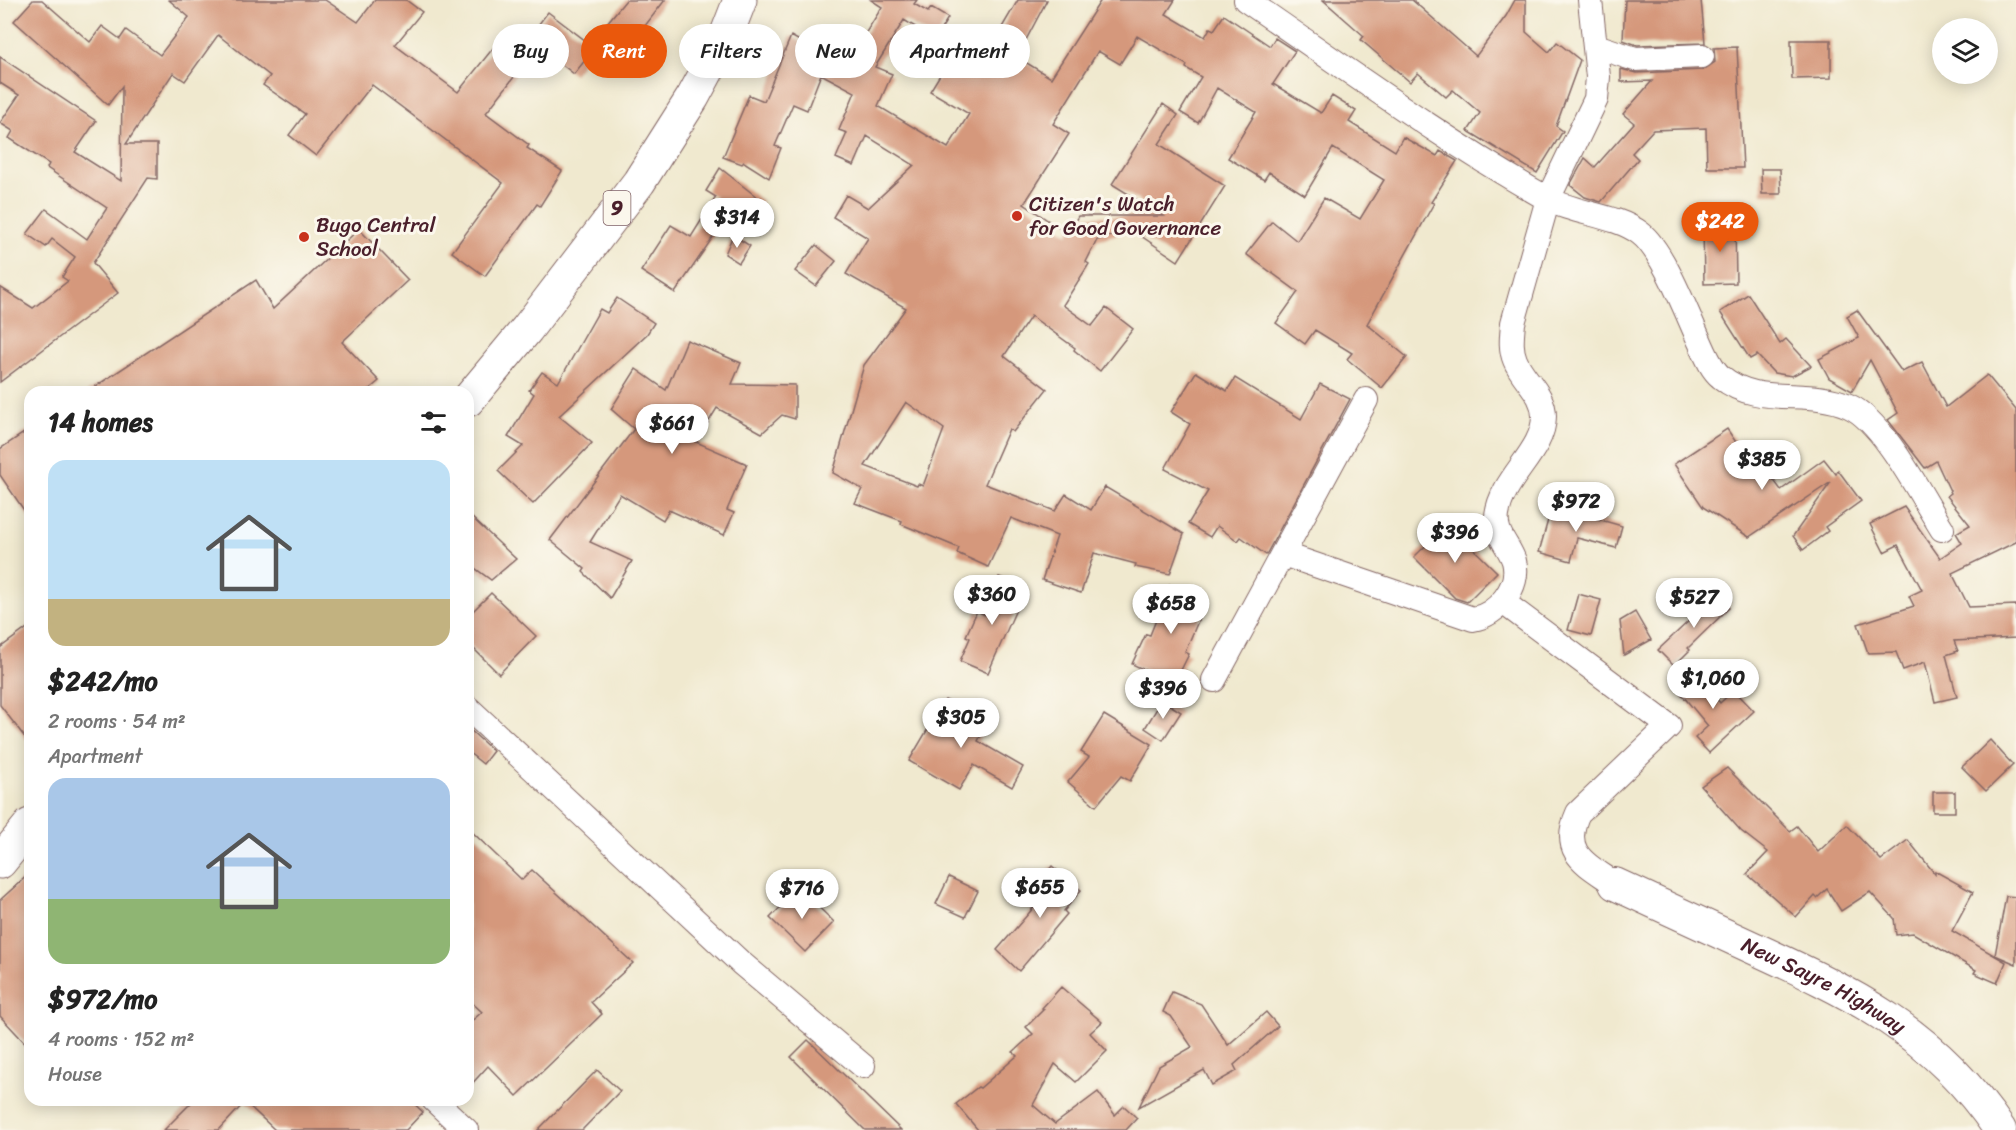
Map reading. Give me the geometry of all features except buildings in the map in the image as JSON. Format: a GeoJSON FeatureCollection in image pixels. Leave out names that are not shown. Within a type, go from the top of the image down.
{"type":"FeatureCollection","features":[{"type":"Feature","properties":{"kind":"highway","name":"9"},"geometry":{"type":"LineString","coordinates":[[474,393],[527,328],[639,182],[693,96],[726,36],[740,0]]}},
{"type":"Feature","properties":{"kind":"highway"},"geometry":{"type":"LineString","coordinates":[[0,830],[24,823]]}},
{"type":"Feature","properties":{"kind":"highway"},"geometry":{"type":"LineString","coordinates":[[0,842],[24,825]]}},
{"type":"Feature","properties":{"kind":"highway"},"geometry":{"type":"LineString","coordinates":[[0,862],[24,829]]}},
{"type":"Feature","properties":{"kind":"main road","name":"New Sayre Highway"},"geometry":{"type":"LineString","coordinates":[[1615,884],[1814,975],[1874,1007],[1931,1049],[1980,1101],[2000,1130]]}},
{"type":"Feature","properties":{"kind":"street"},"geometry":{"type":"LineString","coordinates":[[1246,0],[1463,147],[1548,199],[1622,224],[1641,233],[1657,252],[1719,375],[1737,389],[1761,395],[1822,400],[1849,405],[1873,423],[1942,529]]}},
{"type":"Feature","properties":{"kind":"street"},"geometry":{"type":"LineString","coordinates":[[1283,554],[1473,619],[1489,614],[1503,602],[1515,573],[1514,560],[1498,533],[1497,516],[1502,494],[1543,429],[1544,414],[1540,398],[1514,359],[1511,344],[1513,323],[1548,199],[1596,99],[1598,77],[1590,0]]}},
{"type":"Feature","properties":{"kind":"street"},"geometry":{"type":"LineString","coordinates":[[1596,46],[1635,59],[1702,56]]}},
{"type":"Feature","properties":{"kind":"street"},"geometry":{"type":"LineString","coordinates":[[1214,680],[1366,400]]}},
{"type":"Feature","properties":{"kind":"street"},"geometry":{"type":"LineString","coordinates":[[1503,602],[1669,726],[1578,813],[1571,829],[1572,845],[1577,855],[1615,884]]}},
{"type":"Feature","properties":{"kind":"street"},"geometry":{"type":"LineString","coordinates":[[474,714],[741,963],[863,1066]]}},
{"type":"Feature","properties":{"kind":"street"},"geometry":{"type":"LineString","coordinates":[[440,1106],[466,1130]]}},
{"type":"Feature","properties":{"kind":"place","name":"Citizen's Watch for Good Governance"},"geometry":{"type":"Point","coordinates":[1017,216]}},
{"type":"Feature","properties":{"kind":"place","name":"Bugo Central School"},"geometry":{"type":"Point","coordinates":[304,237]}}]}
